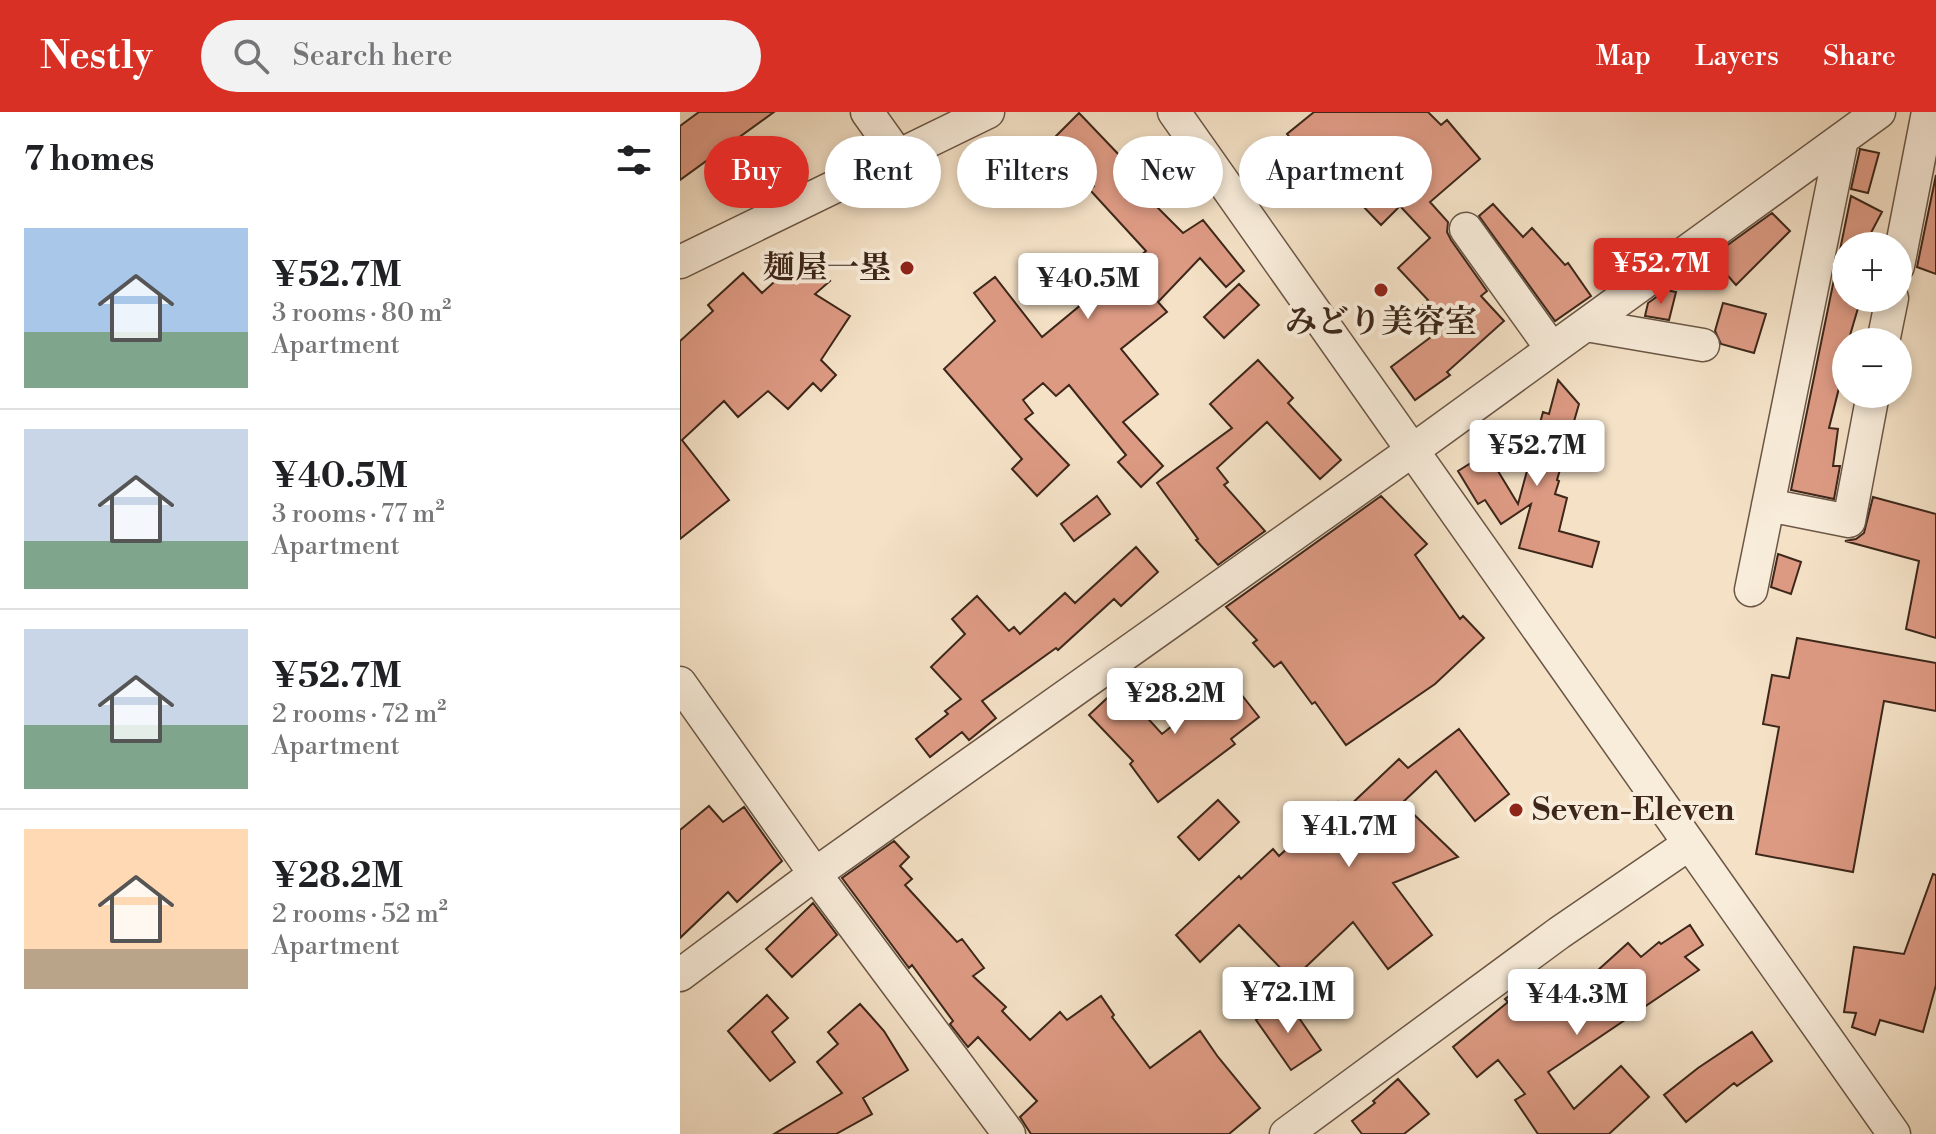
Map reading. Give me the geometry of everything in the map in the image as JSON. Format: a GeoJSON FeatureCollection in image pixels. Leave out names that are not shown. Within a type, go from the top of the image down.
{"type":"FeatureCollection","features":[{"type":"Feature","properties":{"kind":"street"},"geometry":{"type":"LineString","coordinates":[[867,112],[884,136]]}},
{"type":"Feature","properties":{"kind":"street"},"geometry":{"type":"LineString","coordinates":[[941,136],[988,112]]}},
{"type":"Feature","properties":{"kind":"street"},"geometry":{"type":"LineString","coordinates":[[1174,112],[1894,1134]]}},
{"type":"Feature","properties":{"kind":"street"},"geometry":{"type":"LineString","coordinates":[[680,975],[815,874],[1413,450],[1879,112]]}},
{"type":"Feature","properties":{"kind":"street"},"geometry":{"type":"LineString","coordinates":[[1905,232],[1928,112]]}},
{"type":"Feature","properties":{"kind":"street"},"geometry":{"type":"LineString","coordinates":[[1751,590],[1842,139]]}},
{"type":"Feature","properties":{"kind":"street"},"geometry":{"type":"LineString","coordinates":[[680,262],[825,192]]}},
{"type":"Feature","properties":{"kind":"street"},"geometry":{"type":"LineString","coordinates":[[1466,229],[1552,349]]}},
{"type":"Feature","properties":{"kind":"street"},"geometry":{"type":"LineString","coordinates":[[1586,325],[1703,345]]}},
{"type":"Feature","properties":{"kind":"street"},"geometry":{"type":"LineString","coordinates":[[1768,505],[1849,521],[1870,408]]}},
{"type":"Feature","properties":{"kind":"street"},"geometry":{"type":"LineString","coordinates":[[680,683],[815,874],[1009,1134]]}},
{"type":"Feature","properties":{"kind":"street"},"geometry":{"type":"LineString","coordinates":[[1286,1134],[1559,933],[1689,844]]}},
{"type":"Feature","properties":{"kind":"building"},"geometry":{"type":"Polygon","coordinates":[[[699,112],[774,112],[741,136],[704,136],[704,163],[680,180],[680,126],[699,112]]]}},
{"type":"Feature","properties":{"kind":"building"},"geometry":{"type":"Polygon","coordinates":[[[1314,112],[1428,112],[1441,125],[1447,120],[1480,159],[1432,200],[1432,136],[1287,134],[1314,112]]]}},
{"type":"Feature","properties":{"kind":"building"},"geometry":{"type":"Polygon","coordinates":[[[1079,113],[1113,149],[1113,208],[1158,208],[1183,233],[1203,220],[1244,271],[1226,287],[1200,258],[1158,302],[1167,312],[1121,349],[1158,394],[1123,422],[1163,466],[1141,487],[1118,462],[1126,455],[1069,385],[1056,396],[1043,383],[1023,400],[1033,413],[1025,419],[1069,465],[1037,496],[1012,469],[1022,459],[944,369],[995,321],[974,293],[995,277],[1042,337],[1146,251],[1097,198],[1097,136],[1056,136],[1079,113]]]}},
{"type":"Feature","properties":{"kind":"building"},"geometry":{"type":"Polygon","coordinates":[[[1860,149],[1879,153],[1868,193],[1851,189],[1860,149]]]}},
{"type":"Feature","properties":{"kind":"building"},"geometry":{"type":"Polygon","coordinates":[[[1936,175],[1936,274],[1917,267],[1936,175]]]}},
{"type":"Feature","properties":{"kind":"building"},"geometry":{"type":"Polygon","coordinates":[[[1851,196],[1882,212],[1871,232],[1844,232],[1851,196]]]}},
{"type":"Feature","properties":{"kind":"building"},"geometry":{"type":"Polygon","coordinates":[[[1432,204],[1448,222],[1447,232],[1451,240],[1487,291],[1481,296],[1504,321],[1447,372],[1450,375],[1415,400],[1391,367],[1439,331],[1418,311],[1428,300],[1398,268],[1430,238],[1402,208],[1432,208],[1432,204]]]}},
{"type":"Feature","properties":{"kind":"building"},"geometry":{"type":"Polygon","coordinates":[[[1493,204],[1523,237],[1532,228],[1565,265],[1568,263],[1591,296],[1555,321],[1479,216],[1493,204]]]}},
{"type":"Feature","properties":{"kind":"building"},"geometry":{"type":"Polygon","coordinates":[[[1365,208],[1398,208],[1381,225],[1365,208]]]}},
{"type":"Feature","properties":{"kind":"building"},"geometry":{"type":"Polygon","coordinates":[[[1772,213],[1790,231],[1736,285],[1711,257],[1772,213]]]}},
{"type":"Feature","properties":{"kind":"building"},"geometry":{"type":"Polygon","coordinates":[[[805,254],[830,281],[815,294],[850,316],[821,360],[836,375],[821,391],[813,383],[788,409],[768,391],[738,417],[724,401],[682,440],[729,500],[680,539],[680,341],[713,311],[708,305],[743,273],[762,293],[805,254]]]}},
{"type":"Feature","properties":{"kind":"building"},"geometry":{"type":"Polygon","coordinates":[[[1239,284],[1259,305],[1224,338],[1204,317],[1239,284]]]}},
{"type":"Feature","properties":{"kind":"building"},"geometry":{"type":"Polygon","coordinates":[[[1832,289],[1832,312],[1857,312],[1852,328],[1832,328],[1834,408],[1829,428],[1838,429],[1833,466],[1840,466],[1834,499],[1791,490],[1832,289]]]}},
{"type":"Feature","properties":{"kind":"building"},"geometry":{"type":"Polygon","coordinates":[[[1666,290],[1676,292],[1669,320],[1645,316],[1648,303],[1666,290]]]}},
{"type":"Feature","properties":{"kind":"building"},"geometry":{"type":"Polygon","coordinates":[[[1723,303],[1766,314],[1754,353],[1721,344],[1715,331],[1723,303]]]}},
{"type":"Feature","properties":{"kind":"building"},"geometry":{"type":"Polygon","coordinates":[[[1258,360],[1293,398],[1288,403],[1341,460],[1320,479],[1267,422],[1217,468],[1228,482],[1224,485],[1265,531],[1218,565],[1196,540],[1157,483],[1232,428],[1210,404],[1258,360]]]}},
{"type":"Feature","properties":{"kind":"building"},"geometry":{"type":"Polygon","coordinates":[[[1558,380],[1579,404],[1557,480],[1555,494],[1567,498],[1559,531],[1599,542],[1592,567],[1519,548],[1531,504],[1501,524],[1485,500],[1478,504],[1458,471],[1487,453],[1518,504],[1543,412],[1549,414],[1558,380]]]}},
{"type":"Feature","properties":{"kind":"building"},"geometry":{"type":"Polygon","coordinates":[[[1097,496],[1110,514],[1074,541],[1061,524],[1097,496]]]}},
{"type":"Feature","properties":{"kind":"building"},"geometry":{"type":"Polygon","coordinates":[[[1381,496],[1427,544],[1415,555],[1460,619],[1463,616],[1484,638],[1435,684],[1346,745],[1281,662],[1274,667],[1253,643],[1257,640],[1226,607],[1381,496]]]}},
{"type":"Feature","properties":{"kind":"building"},"geometry":{"type":"Polygon","coordinates":[[[1873,497],[1936,514],[1936,638],[1906,629],[1919,561],[1845,541],[1856,539],[1864,533],[1873,497]]]}},
{"type":"Feature","properties":{"kind":"building"},"geometry":{"type":"Polygon","coordinates":[[[1136,547],[1158,572],[1121,606],[1114,599],[1058,650],[1056,648],[982,701],[996,718],[969,740],[962,732],[930,757],[916,739],[948,714],[945,711],[961,699],[931,667],[965,634],[952,619],[977,596],[1009,631],[1014,627],[1020,634],[1065,593],[1075,603],[1136,547]]]}},
{"type":"Feature","properties":{"kind":"building"},"geometry":{"type":"Polygon","coordinates":[[[1778,554],[1801,562],[1791,594],[1771,587],[1778,554]]]}},
{"type":"Feature","properties":{"kind":"building"},"geometry":{"type":"Polygon","coordinates":[[[1797,638],[1936,663],[1936,711],[1884,701],[1853,872],[1756,854],[1779,727],[1763,724],[1772,675],[1789,678],[1797,638]]]}},
{"type":"Feature","properties":{"kind":"building"},"geometry":{"type":"Polygon","coordinates":[[[1230,680],[1259,717],[1231,739],[1235,744],[1158,802],[1130,764],[1133,761],[1089,715],[1119,687],[1162,734],[1230,680]]]}},
{"type":"Feature","properties":{"kind":"building"},"geometry":{"type":"Polygon","coordinates":[[[1459,729],[1509,794],[1475,821],[1436,771],[1402,803],[1458,857],[1393,883],[1432,935],[1388,969],[1353,922],[1292,980],[1239,925],[1200,962],[1176,935],[1273,849],[1279,856],[1338,802],[1345,810],[1399,759],[1408,768],[1459,729]]]}},
{"type":"Feature","properties":{"kind":"building"},"geometry":{"type":"Polygon","coordinates":[[[1218,800],[1239,822],[1199,860],[1178,837],[1218,800]]]}},
{"type":"Feature","properties":{"kind":"building"},"geometry":{"type":"Polygon","coordinates":[[[709,806],[723,822],[744,807],[782,861],[737,902],[728,892],[680,938],[680,830],[709,806]]]}},
{"type":"Feature","properties":{"kind":"building"},"geometry":{"type":"Polygon","coordinates":[[[894,841],[909,857],[900,866],[912,879],[905,885],[957,942],[962,939],[984,968],[973,976],[1006,1007],[1002,1011],[1030,1040],[1060,1012],[1067,1020],[1101,996],[1114,1015],[1112,1017],[1150,1068],[1200,1031],[1260,1108],[1229,1134],[1031,1134],[1020,1117],[1037,1101],[978,1037],[968,1047],[912,965],[909,968],[842,878],[894,841]]]}},
{"type":"Feature","properties":{"kind":"building"},"geometry":{"type":"Polygon","coordinates":[[[1933,874],[1936,875],[1936,985],[1923,1032],[1880,1020],[1875,1035],[1852,1027],[1856,1013],[1844,1012],[1854,947],[1904,954],[1933,874]]]}},
{"type":"Feature","properties":{"kind":"building"},"geometry":{"type":"Polygon","coordinates":[[[813,903],[837,935],[792,977],[766,949],[813,903]]]}},
{"type":"Feature","properties":{"kind":"building"},"geometry":{"type":"Polygon","coordinates":[[[1690,925],[1703,945],[1685,957],[1699,970],[1548,1072],[1574,1109],[1621,1066],[1649,1097],[1609,1134],[1538,1134],[1515,1100],[1525,1094],[1498,1060],[1477,1077],[1453,1047],[1508,1002],[1505,999],[1530,979],[1556,1010],[1592,985],[1587,980],[1628,943],[1641,957],[1659,942],[1661,944],[1690,925]]]}},
{"type":"Feature","properties":{"kind":"building"},"geometry":{"type":"Polygon","coordinates":[[[767,995],[788,1018],[772,1032],[795,1062],[770,1081],[728,1031],[767,995]]]}},
{"type":"Feature","properties":{"kind":"building"},"geometry":{"type":"Polygon","coordinates":[[[1286,999],[1321,1050],[1291,1070],[1256,1020],[1286,999]]]}},
{"type":"Feature","properties":{"kind":"building"},"geometry":{"type":"Polygon","coordinates":[[[860,1004],[884,1031],[908,1070],[863,1098],[872,1114],[836,1134],[774,1134],[842,1093],[817,1062],[838,1044],[828,1032],[860,1004]]]}},
{"type":"Feature","properties":{"kind":"building"},"geometry":{"type":"Polygon","coordinates":[[[1752,1032],[1772,1061],[1737,1086],[1734,1083],[1686,1122],[1664,1095],[1752,1032]]]}},
{"type":"Feature","properties":{"kind":"building"},"geometry":{"type":"Polygon","coordinates":[[[1398,1079],[1429,1114],[1404,1134],[1362,1134],[1352,1121],[1398,1079]]]}},
{"type":"Feature","properties":{"kind":"place","name":"麺屋一塁"},"geometry":{"type":"Point","coordinates":[907,268]}},
{"type":"Feature","properties":{"kind":"place","name":"みどり美容室"},"geometry":{"type":"Point","coordinates":[1381,290]}},
{"type":"Feature","properties":{"kind":"place","name":"Seven-Eleven"},"geometry":{"type":"Point","coordinates":[1516,810]}}]}
